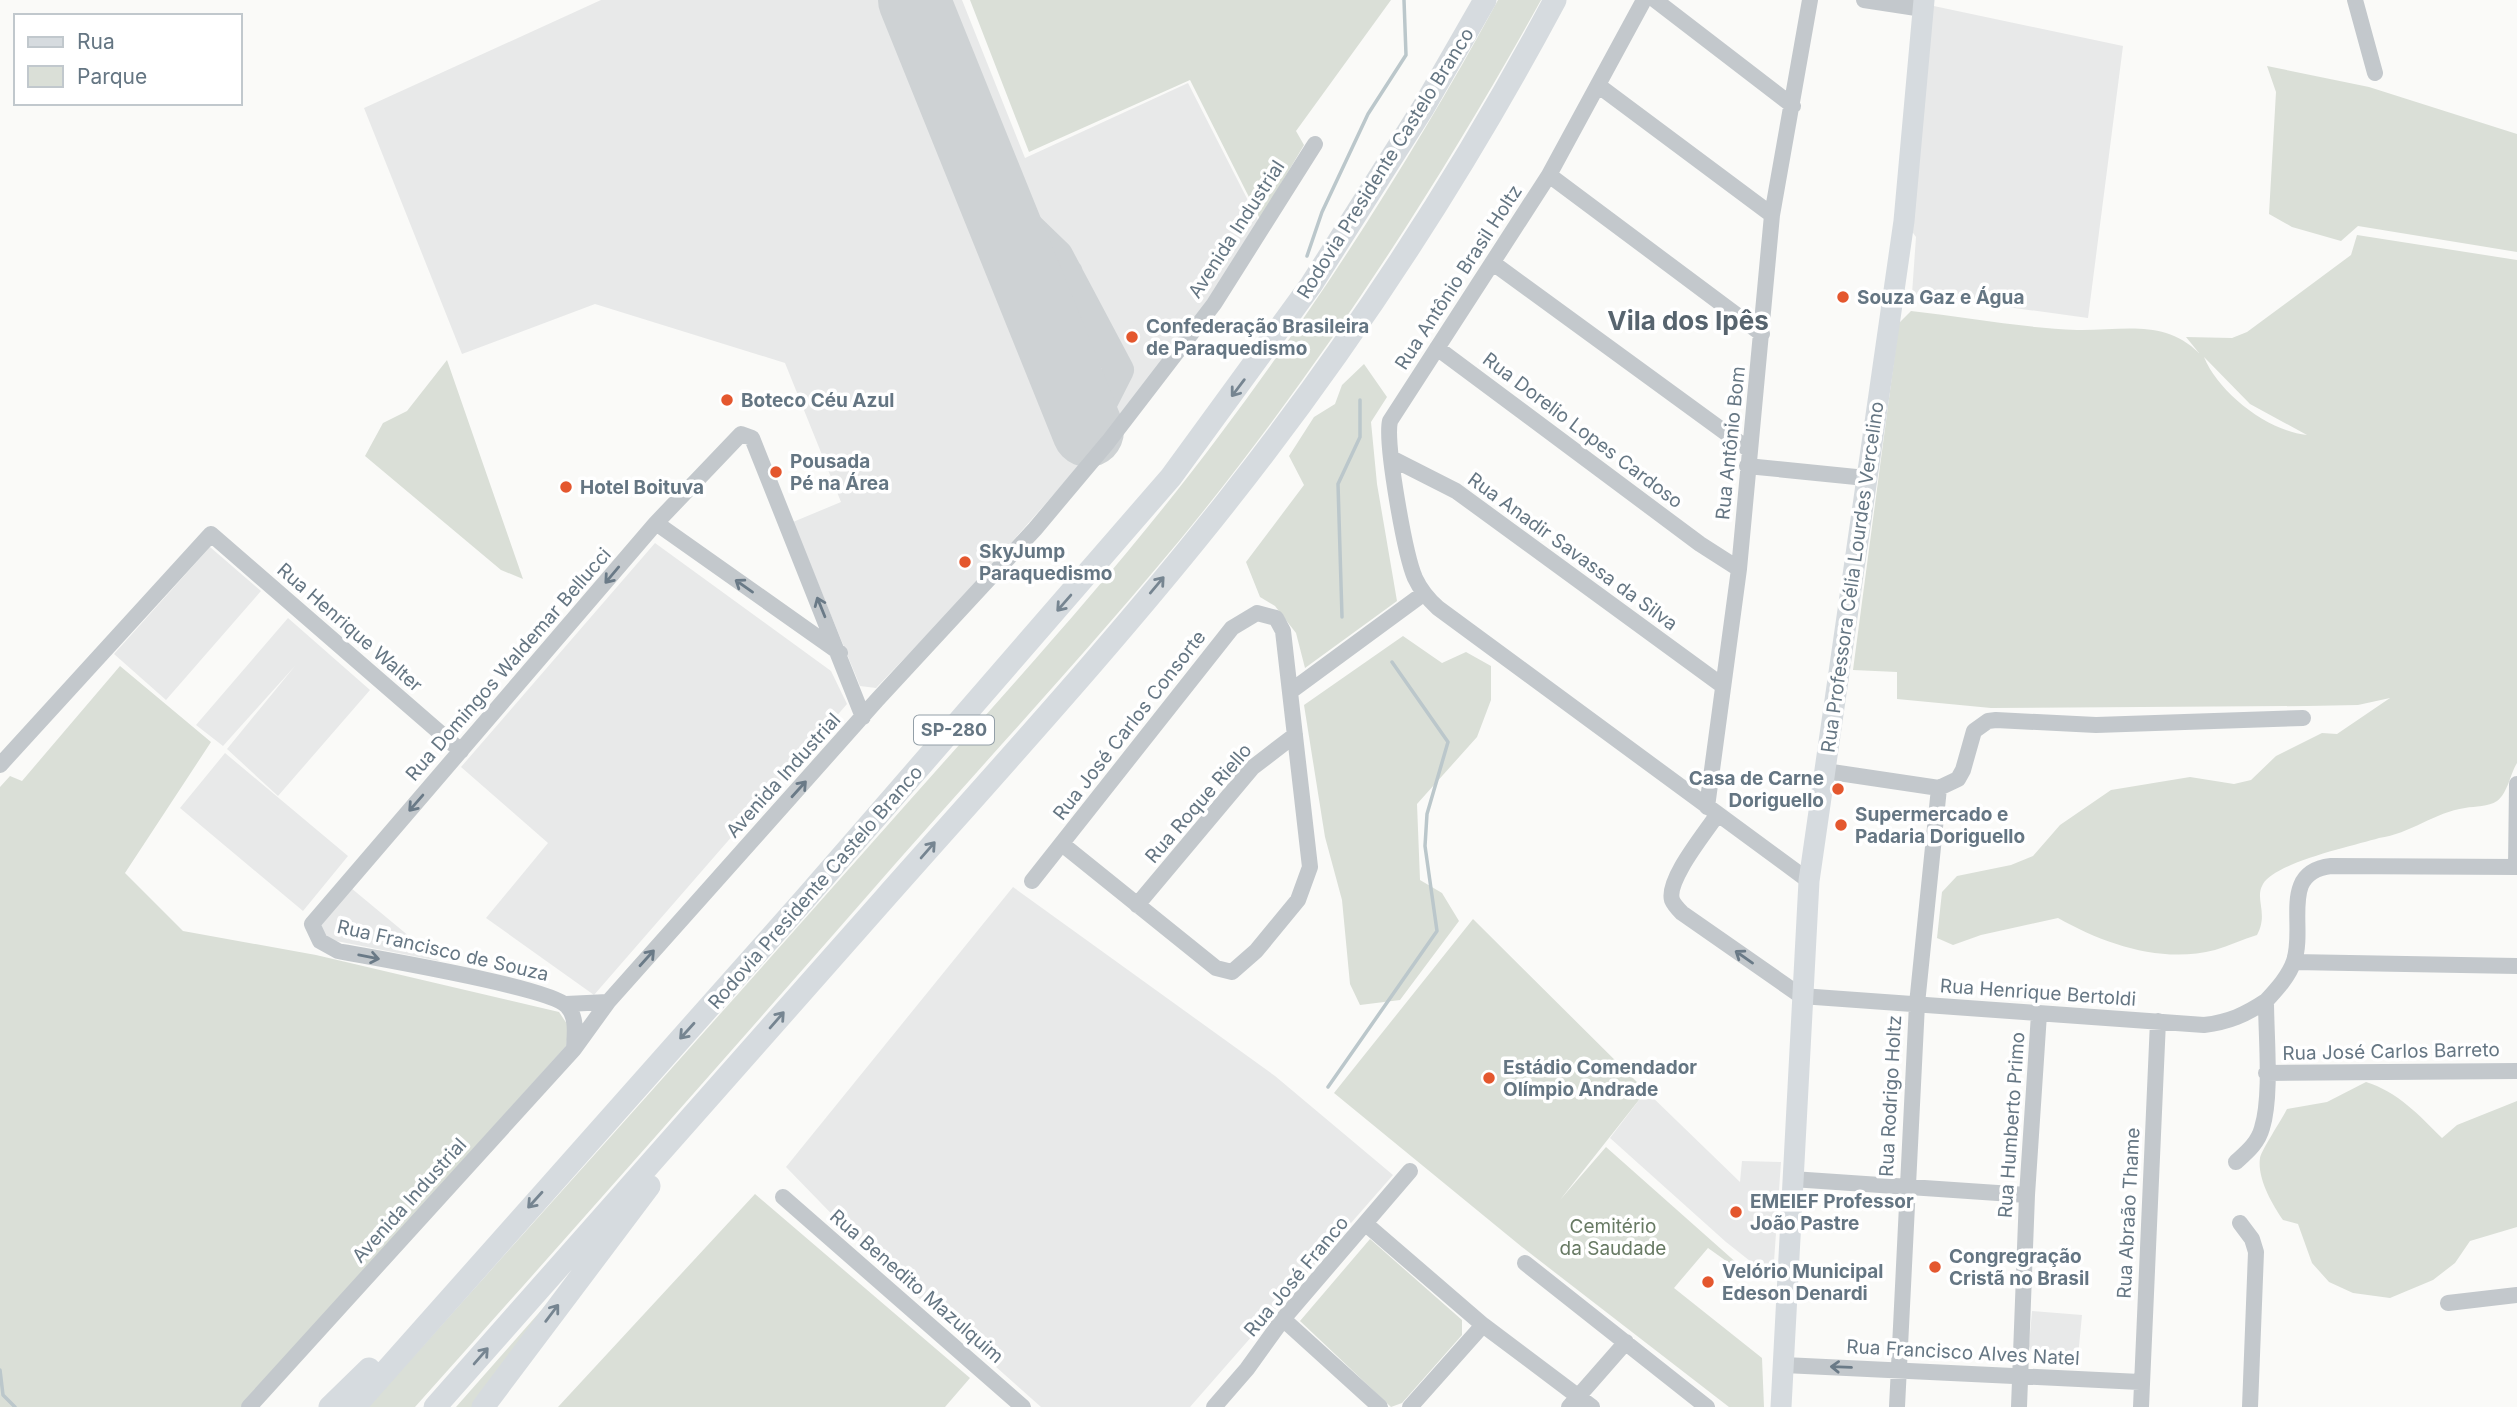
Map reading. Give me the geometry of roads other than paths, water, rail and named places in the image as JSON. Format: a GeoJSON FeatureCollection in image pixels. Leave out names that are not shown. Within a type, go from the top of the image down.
{"type":"FeatureCollection","features":[{"type":"Feature","properties":{"kind":"highway","name":"Rodovia Presidente Castelo Branco"},"geometry":{"type":"LineString","coordinates":[[354,1407],[477,1265],[804,900],[1171,477],[1311,285],[1423,108],[1485,0]]}},
{"type":"Feature","properties":{"kind":"highway","name":"SP-280"},"geometry":{"type":"LineString","coordinates":[[435,1407],[1105,648],[1234,492],[1330,362],[1433,212],[1555,0]]}},
{"type":"Feature","properties":{"kind":"highway"},"geometry":{"type":"LineString","coordinates":[[482,1407],[738,1064]]}},
{"type":"Feature","properties":{"kind":"highway"},"geometry":{"type":"LineString","coordinates":[[330,1407],[477,1265]]}},
{"type":"Feature","properties":{"kind":"main road","name":"Rua Professora Célia Lourdes Vercelino"},"geometry":{"type":"LineString","coordinates":[[1781,1407],[1809,881],[1905,213],[1923,4]]}},
{"type":"Feature","properties":{"kind":"street","name":"Rua Antônio Brasil Holtz"},"geometry":{"type":"LineString","coordinates":[[1423,594],[1412,570],[1393,459],[1390,421],[1549,175],[1644,0]]}},
{"type":"Feature","properties":{"kind":"street"},"geometry":{"type":"LineString","coordinates":[[1655,0],[1793,106]]}},
{"type":"Feature","properties":{"kind":"street","name":"Rua Antônio Bom"},"geometry":{"type":"LineString","coordinates":[[1712,811],[1723,686],[1739,569],[1748,449],[1762,334],[1772,215],[1810,0]]}},
{"type":"Feature","properties":{"kind":"street"},"geometry":{"type":"LineString","coordinates":[[1864,0],[1923,4]]}},
{"type":"Feature","properties":{"kind":"street"},"geometry":{"type":"LineString","coordinates":[[2355,0],[2375,73]]}},
{"type":"Feature","properties":{"kind":"street"},"geometry":{"type":"LineString","coordinates":[[1599,86],[1772,215]]}},
{"type":"Feature","properties":{"kind":"street","name":"Avenida Industrial"},"geometry":{"type":"LineString","coordinates":[[249,1407],[573,1049],[608,1002],[863,717],[1035,529],[1108,442],[1214,304],[1315,144]]}},
{"type":"Feature","properties":{"kind":"street"},"geometry":{"type":"LineString","coordinates":[[1549,175],[1762,334]]}},
{"type":"Feature","properties":{"kind":"street"},"geometry":{"type":"LineString","coordinates":[[1493,263],[1748,449]]}},
{"type":"Feature","properties":{"kind":"street","name":"Rua Dorelio Lopes Cardoso"},"geometry":{"type":"LineString","coordinates":[[1437,348],[1700,544],[1739,569]]}},
{"type":"Feature","properties":{"kind":"street","name":"Rua Domingos Waldemar Bellucci"},"geometry":{"type":"LineString","coordinates":[[312,927],[318,914],[656,523],[743,433],[752,438],[840,653]]}},
{"type":"Feature","properties":{"kind":"street","name":"Rua Anadir Savassa da Silva"},"geometry":{"type":"LineString","coordinates":[[1393,459],[1456,491],[1723,686]]}},
{"type":"Feature","properties":{"kind":"street"},"geometry":{"type":"LineString","coordinates":[[1747,466],[1866,478]]}},
{"type":"Feature","properties":{"kind":"street"},"geometry":{"type":"LineString","coordinates":[[656,523],[840,653],[863,717]]}},
{"type":"Feature","properties":{"kind":"street","name":"Rua Henrique Walter"},"geometry":{"type":"LineString","coordinates":[[0,765],[211,534],[461,751]]}},
{"type":"Feature","properties":{"kind":"street"},"geometry":{"type":"LineString","coordinates":[[1062,844],[1216,968],[1232,972],[1256,951],[1298,900],[1307,880],[1309,857],[1291,691],[1423,594],[1809,881]]}},
{"type":"Feature","properties":{"kind":"street","name":"Rua José Carlos Consorte"},"geometry":{"type":"LineString","coordinates":[[1032,881],[1232,628],[1250,615],[1264,612],[1280,621],[1291,691]]}},
{"type":"Feature","properties":{"kind":"street"},"geometry":{"type":"LineString","coordinates":[[1825,771],[1939,788],[1958,779],[1964,769],[1970,738],[1974,731],[1988,722],[2096,724],[2303,718]]}},
{"type":"Feature","properties":{"kind":"street","name":"Rua Roque Riello"},"geometry":{"type":"LineString","coordinates":[[1137,905],[1252,768],[1295,735]]}},
{"type":"Feature","properties":{"kind":"street"},"geometry":{"type":"LineString","coordinates":[[2236,1162],[2252,1148],[2262,1129],[2266,1073],[2266,1001],[2281,985],[2294,962],[2300,935],[2298,888],[2311,872],[2320,867],[2516,867],[2517,784]]}},
{"type":"Feature","properties":{"kind":"street","name":"Rua Rodrigo Holtz"},"geometry":{"type":"LineString","coordinates":[[1897,1407],[1916,1004],[1939,788]]}},
{"type":"Feature","properties":{"kind":"street"},"geometry":{"type":"LineString","coordinates":[[1712,811],[1681,868],[1671,892],[1672,901],[1682,913],[1801,996]]}},
{"type":"Feature","properties":{"kind":"street","name":"Rua Francisco de Souza"},"geometry":{"type":"LineString","coordinates":[[312,927],[320,941],[338,951],[549,996],[566,1004],[575,1023],[573,1049]]}},
{"type":"Feature","properties":{"kind":"street"},"geometry":{"type":"LineString","coordinates":[[2294,962],[2517,966]]}},
{"type":"Feature","properties":{"kind":"street","name":"Rua Henrique Bertoldi"},"geometry":{"type":"LineString","coordinates":[[1801,996],[2039,1014],[2224,1023],[2244,1016],[2266,1001]]}},
{"type":"Feature","properties":{"kind":"street"},"geometry":{"type":"LineString","coordinates":[[566,1004],[608,1002]]}},
{"type":"Feature","properties":{"kind":"street","name":"Rua Humberto Primo"},"geometry":{"type":"LineString","coordinates":[[2019,1407],[2027,1195],[2039,1014]]}},
{"type":"Feature","properties":{"kind":"street","name":"Rua Abraão Thame"},"geometry":{"type":"LineString","coordinates":[[2141,1407],[2140,1381],[2158,1021]]}},
{"type":"Feature","properties":{"kind":"street","name":"Rua José Carlos Barreto"},"geometry":{"type":"LineString","coordinates":[[2266,1073],[2517,1071]]}},
{"type":"Feature","properties":{"kind":"street","name":"Rua José Franco"},"geometry":{"type":"LineString","coordinates":[[1214,1407],[1247,1369],[1283,1319],[1367,1225],[1410,1171]]}},
{"type":"Feature","properties":{"kind":"street"},"geometry":{"type":"LineString","coordinates":[[1792,1179],[2027,1195]]}},
{"type":"Feature","properties":{"kind":"street","name":"Rua Benedito Mazulquim"},"geometry":{"type":"LineString","coordinates":[[783,1197],[1023,1407]]}},
{"type":"Feature","properties":{"kind":"street"},"geometry":{"type":"LineString","coordinates":[[2240,1223],[2252,1239],[2256,1252],[2250,1407]]}},
{"type":"Feature","properties":{"kind":"street"},"geometry":{"type":"LineString","coordinates":[[1367,1225],[1574,1402],[1592,1407]]}},
{"type":"Feature","properties":{"kind":"street"},"geometry":{"type":"LineString","coordinates":[[1525,1264],[1707,1407]]}},
{"type":"Feature","properties":{"kind":"street"},"geometry":{"type":"LineString","coordinates":[[2448,1303],[2517,1295]]}},
{"type":"Feature","properties":{"kind":"street"},"geometry":{"type":"LineString","coordinates":[[1283,1319],[1380,1407]]}},
{"type":"Feature","properties":{"kind":"street"},"geometry":{"type":"LineString","coordinates":[[1410,1407],[1483,1325]]}},
{"type":"Feature","properties":{"kind":"street"},"geometry":{"type":"LineString","coordinates":[[1574,1402],[1626,1342]]}},
{"type":"Feature","properties":{"kind":"street","name":"Rua Francisco Alves Natel"},"geometry":{"type":"LineString","coordinates":[[1784,1365],[2140,1381]]}},
{"type":"Feature","properties":{"kind":"waterway"},"geometry":{"type":"LineString","coordinates":[[1307,256],[1322,212],[1368,114],[1406,55],[1404,0]]}},
{"type":"Feature","properties":{"kind":"waterway"},"geometry":{"type":"LineString","coordinates":[[1342,617],[1338,484],[1360,437],[1360,400]]}},
{"type":"Feature","properties":{"kind":"waterway"},"geometry":{"type":"LineString","coordinates":[[1328,1087],[1437,931],[1425,846],[1427,814],[1448,742],[1392,662]]}},
{"type":"Feature","properties":{"kind":"waterway"},"geometry":{"type":"LineString","coordinates":[[0,1370],[3,1395],[15,1407]]}},
{"type":"Feature","properties":{"kind":"place","name":"Souza Gaz e Água"},"geometry":{"type":"Point","coordinates":[1843,297]}},
{"type":"Feature","properties":{"kind":"place","name":"Confederação Brasileira de Paraquedismo"},"geometry":{"type":"Point","coordinates":[1132,337]}},
{"type":"Feature","properties":{"kind":"place","name":"Boteco Céu Azul"},"geometry":{"type":"Point","coordinates":[727,400]}},
{"type":"Feature","properties":{"kind":"place","name":"Pousada Pé na Área"},"geometry":{"type":"Point","coordinates":[776,472]}},
{"type":"Feature","properties":{"kind":"place","name":"Hotel Boituva"},"geometry":{"type":"Point","coordinates":[566,487]}},
{"type":"Feature","properties":{"kind":"place","name":"SkyJump Paraquedismo"},"geometry":{"type":"Point","coordinates":[965,562]}},
{"type":"Feature","properties":{"kind":"place","name":"Casa de Carne Doriguello"},"geometry":{"type":"Point","coordinates":[1838,789]}},
{"type":"Feature","properties":{"kind":"place","name":"Supermercado e Padaria Doriguello"},"geometry":{"type":"Point","coordinates":[1841,825]}},
{"type":"Feature","properties":{"kind":"place","name":"Estádio Comendador Olímpio Andrade"},"geometry":{"type":"Point","coordinates":[1489,1078]}},
{"type":"Feature","properties":{"kind":"place","name":"EMEIEF Professor João Pastre"},"geometry":{"type":"Point","coordinates":[1736,1212]}},
{"type":"Feature","properties":{"kind":"place","name":"Congregração Cristã no Brasil"},"geometry":{"type":"Point","coordinates":[1935,1267]}},
{"type":"Feature","properties":{"kind":"place","name":"Velório Municipal Edeson Denardi"},"geometry":{"type":"Point","coordinates":[1708,1282]}},
{"type":"Feature","properties":{"kind":"district","name":"Vila dos Ipês"},"geometry":{"type":"Point","coordinates":[1688,321]}},
{"type":"Feature","properties":{"kind":"park label","name":"Cemitério da Saudade"},"geometry":{"type":"Point","coordinates":[1613,1237]}}]}
